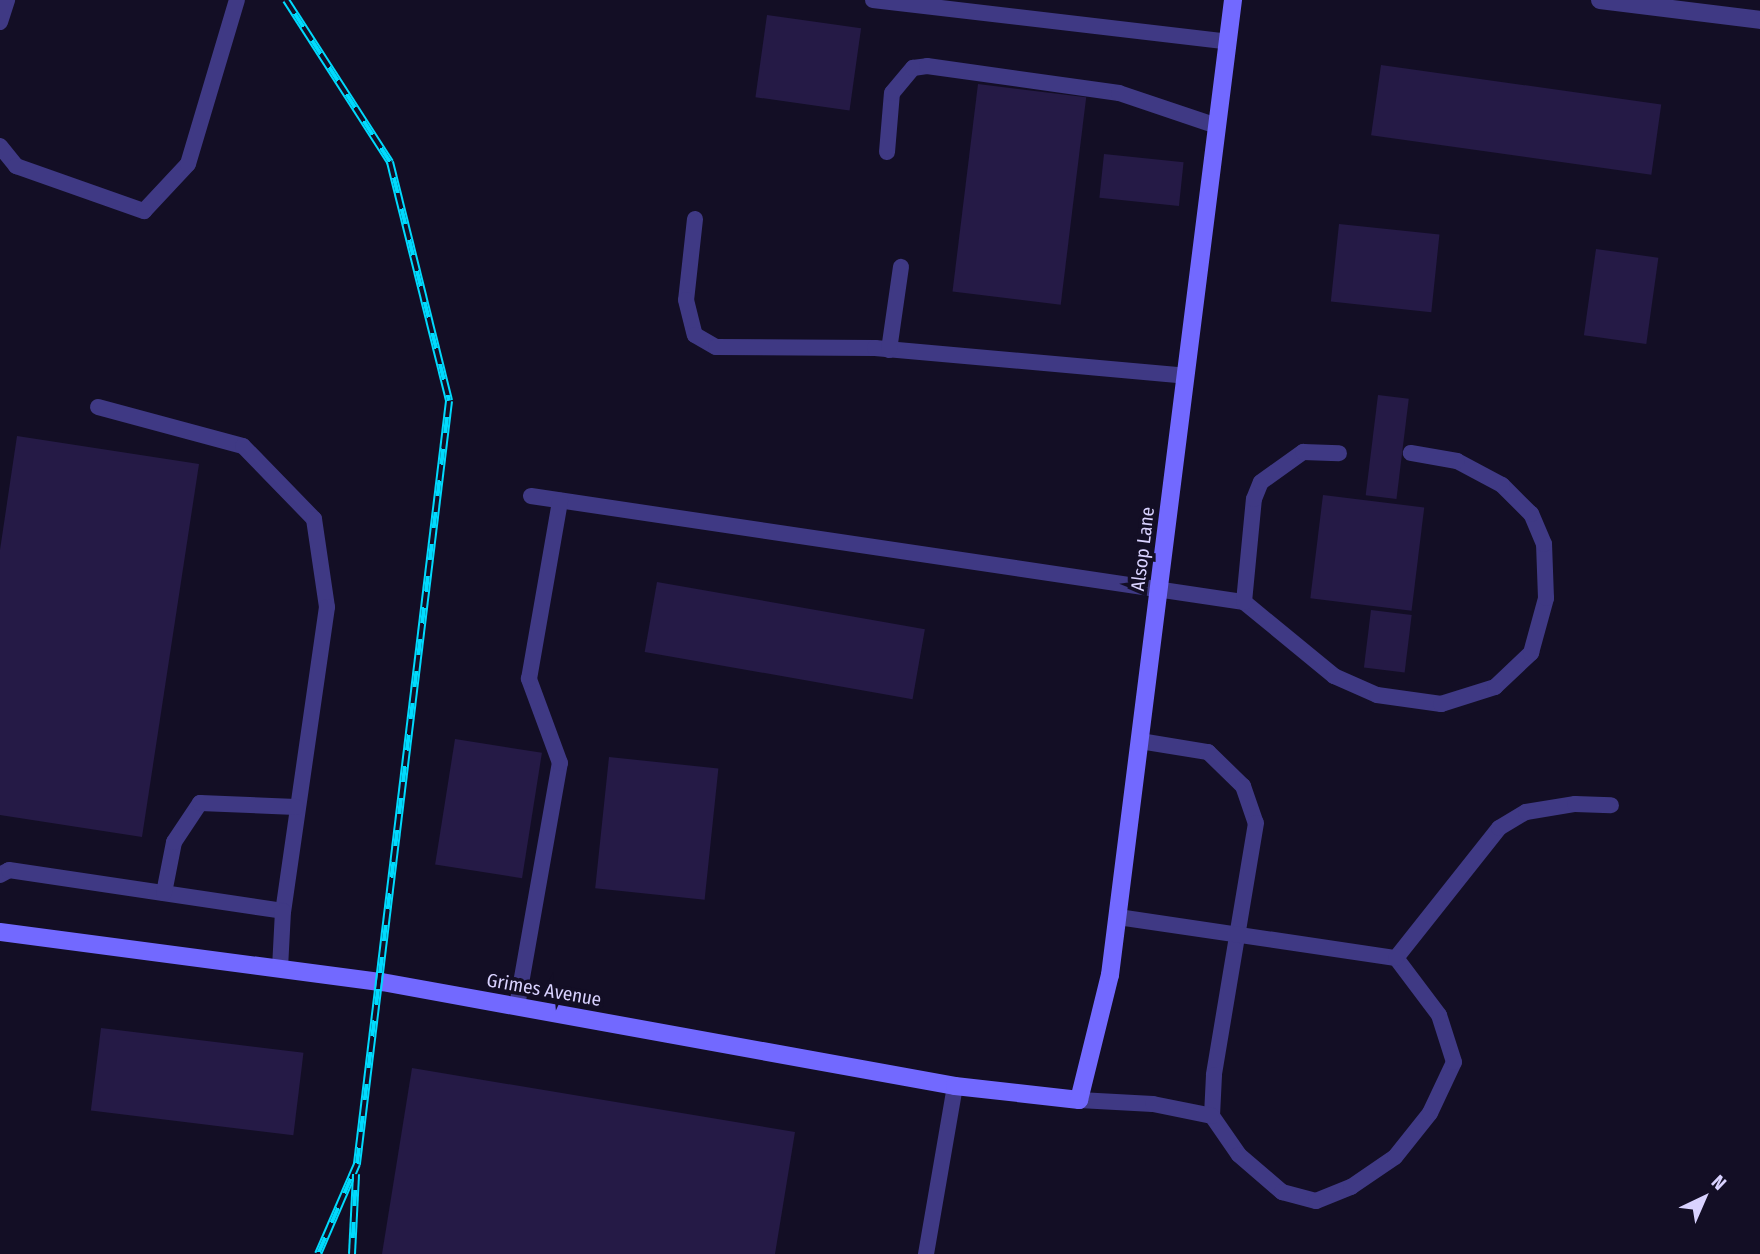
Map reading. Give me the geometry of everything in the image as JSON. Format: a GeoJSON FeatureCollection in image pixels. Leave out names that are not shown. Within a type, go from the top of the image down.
{"type":"FeatureCollection","features":[{"type":"Feature","properties":{"kind":"street","name":"Alsop Lane"},"geometry":{"type":"LineString","coordinates":[[1079,1100],[1093,1058],[1118,917],[1233,0]]}},
{"type":"Feature","properties":{"kind":"street"},"geometry":{"type":"LineString","coordinates":[[1600,0],[1760,20]]}},
{"type":"Feature","properties":{"kind":"street","name":"Grimes Avenue"},"geometry":{"type":"LineString","coordinates":[[0,932],[280,968],[517,1006],[955,1086],[1079,1100]]}},
{"type":"Feature","properties":{"kind":"lane"},"geometry":{"type":"LineString","coordinates":[[0,22],[7,0]]}},
{"type":"Feature","properties":{"kind":"lane"},"geometry":{"type":"LineString","coordinates":[[0,146],[16,166],[144,211],[188,164],[237,0]]}},
{"type":"Feature","properties":{"kind":"lane"},"geometry":{"type":"LineString","coordinates":[[873,0],[1228,42]]}},
{"type":"Feature","properties":{"kind":"lane"},"geometry":{"type":"LineString","coordinates":[[887,152],[892,93],[913,68],[927,66],[1119,93],[1217,126]]}},
{"type":"Feature","properties":{"kind":"lane"},"geometry":{"type":"LineString","coordinates":[[695,219],[686,300],[695,335],[716,347],[889,350],[1186,376]]}},
{"type":"Feature","properties":{"kind":"lane"},"geometry":{"type":"LineString","coordinates":[[889,350],[901,267]]}},
{"type":"Feature","properties":{"kind":"lane"},"geometry":{"type":"LineString","coordinates":[[98,407],[243,446],[314,519],[327,607],[296,807],[283,911],[280,968]]}},
{"type":"Feature","properties":{"kind":"lane"},"geometry":{"type":"LineString","coordinates":[[1244,602],[1254,499],[1261,482],[1303,452],[1339,453]]}},
{"type":"Feature","properties":{"kind":"lane"},"geometry":{"type":"LineString","coordinates":[[531,496],[1158,592],[1244,602],[1334,676],[1377,695],[1441,704],[1495,687],[1531,653],[1546,598],[1544,544],[1531,514],[1502,485],[1457,461],[1411,453]]}},
{"type":"Feature","properties":{"kind":"lane"},"geometry":{"type":"LineString","coordinates":[[517,1006],[560,763],[529,679],[560,501]]}},
{"type":"Feature","properties":{"kind":"lane"},"geometry":{"type":"LineString","coordinates":[[1118,917],[1237,935],[1396,958],[1440,1015],[1454,1062],[1430,1113],[1395,1157],[1351,1186],[1316,1201],[1282,1192],[1238,1155],[1212,1116],[1237,935],[1256,823],[1243,786],[1208,752],[1140,741]]}},
{"type":"Feature","properties":{"kind":"lane"},"geometry":{"type":"LineString","coordinates":[[164,893],[174,842],[200,803],[296,807]]}},
{"type":"Feature","properties":{"kind":"lane"},"geometry":{"type":"LineString","coordinates":[[1396,958],[1499,828],[1525,812],[1574,804],[1611,805]]}},
{"type":"Feature","properties":{"kind":"lane"},"geometry":{"type":"LineString","coordinates":[[0,875],[9,870],[283,911]]}},
{"type":"Feature","properties":{"kind":"lane"},"geometry":{"type":"LineString","coordinates":[[926,1254],[955,1086]]}},
{"type":"Feature","properties":{"kind":"lane"},"geometry":{"type":"LineString","coordinates":[[1079,1100],[1153,1104],[1212,1116]]}},
{"type":"Feature","properties":{"kind":"building"},"geometry":{"type":"Polygon","coordinates":[[[767,15],[861,28],[850,110],[755,97],[767,15]]]}},
{"type":"Feature","properties":{"kind":"building"},"geometry":{"type":"Polygon","coordinates":[[[1381,65],[1661,104],[1651,175],[1371,135],[1381,65]]]}},
{"type":"Feature","properties":{"kind":"building"},"geometry":{"type":"Polygon","coordinates":[[[978,84],[1086,97],[1061,305],[953,291],[978,84]]]}},
{"type":"Feature","properties":{"kind":"building"},"geometry":{"type":"Polygon","coordinates":[[[1104,154],[1184,162],[1179,206],[1099,198],[1104,154]]]}},
{"type":"Feature","properties":{"kind":"building"},"geometry":{"type":"Polygon","coordinates":[[[1339,224],[1439,235],[1431,312],[1331,302],[1339,224]]]}},
{"type":"Feature","properties":{"kind":"building"},"geometry":{"type":"Polygon","coordinates":[[[1596,249],[1658,258],[1646,344],[1584,335],[1596,249]]]}},
{"type":"Feature","properties":{"kind":"building"},"geometry":{"type":"Polygon","coordinates":[[[1378,395],[1409,399],[1396,499],[1366,495],[1378,395]]]}},
{"type":"Feature","properties":{"kind":"building"},"geometry":{"type":"Polygon","coordinates":[[[17,436],[199,464],[142,837],[0,815],[0,550],[17,436]]]}},
{"type":"Feature","properties":{"kind":"building"},"geometry":{"type":"Polygon","coordinates":[[[1323,495],[1424,507],[1412,611],[1310,598],[1323,495]]]}},
{"type":"Feature","properties":{"kind":"building"},"geometry":{"type":"Polygon","coordinates":[[[657,582],[925,629],[913,699],[645,652],[657,582]]]}},
{"type":"Feature","properties":{"kind":"building"},"geometry":{"type":"Polygon","coordinates":[[[1371,610],[1412,615],[1405,673],[1364,668],[1371,610]]]}},
{"type":"Feature","properties":{"kind":"building"},"geometry":{"type":"Polygon","coordinates":[[[455,739],[542,753],[522,878],[435,864],[455,739]]]}},
{"type":"Feature","properties":{"kind":"building"},"geometry":{"type":"Polygon","coordinates":[[[609,757],[718,768],[705,900],[595,888],[609,757]]]}},
{"type":"Feature","properties":{"kind":"building"},"geometry":{"type":"Polygon","coordinates":[[[101,1028],[303,1053],[293,1135],[91,1110],[101,1028]]]}},
{"type":"Feature","properties":{"kind":"building"},"geometry":{"type":"Polygon","coordinates":[[[412,1068],[795,1132],[775,1254],[382,1254],[412,1068]]]}},
{"type":"Feature","properties":{"kind":"railway"},"geometry":{"type":"LineString","coordinates":[[286,0],[390,162],[449,401],[357,1164],[318,1254]]}},
{"type":"Feature","properties":{"kind":"railway"},"geometry":{"type":"LineString","coordinates":[[352,1254],[356,1174]]}}]}
